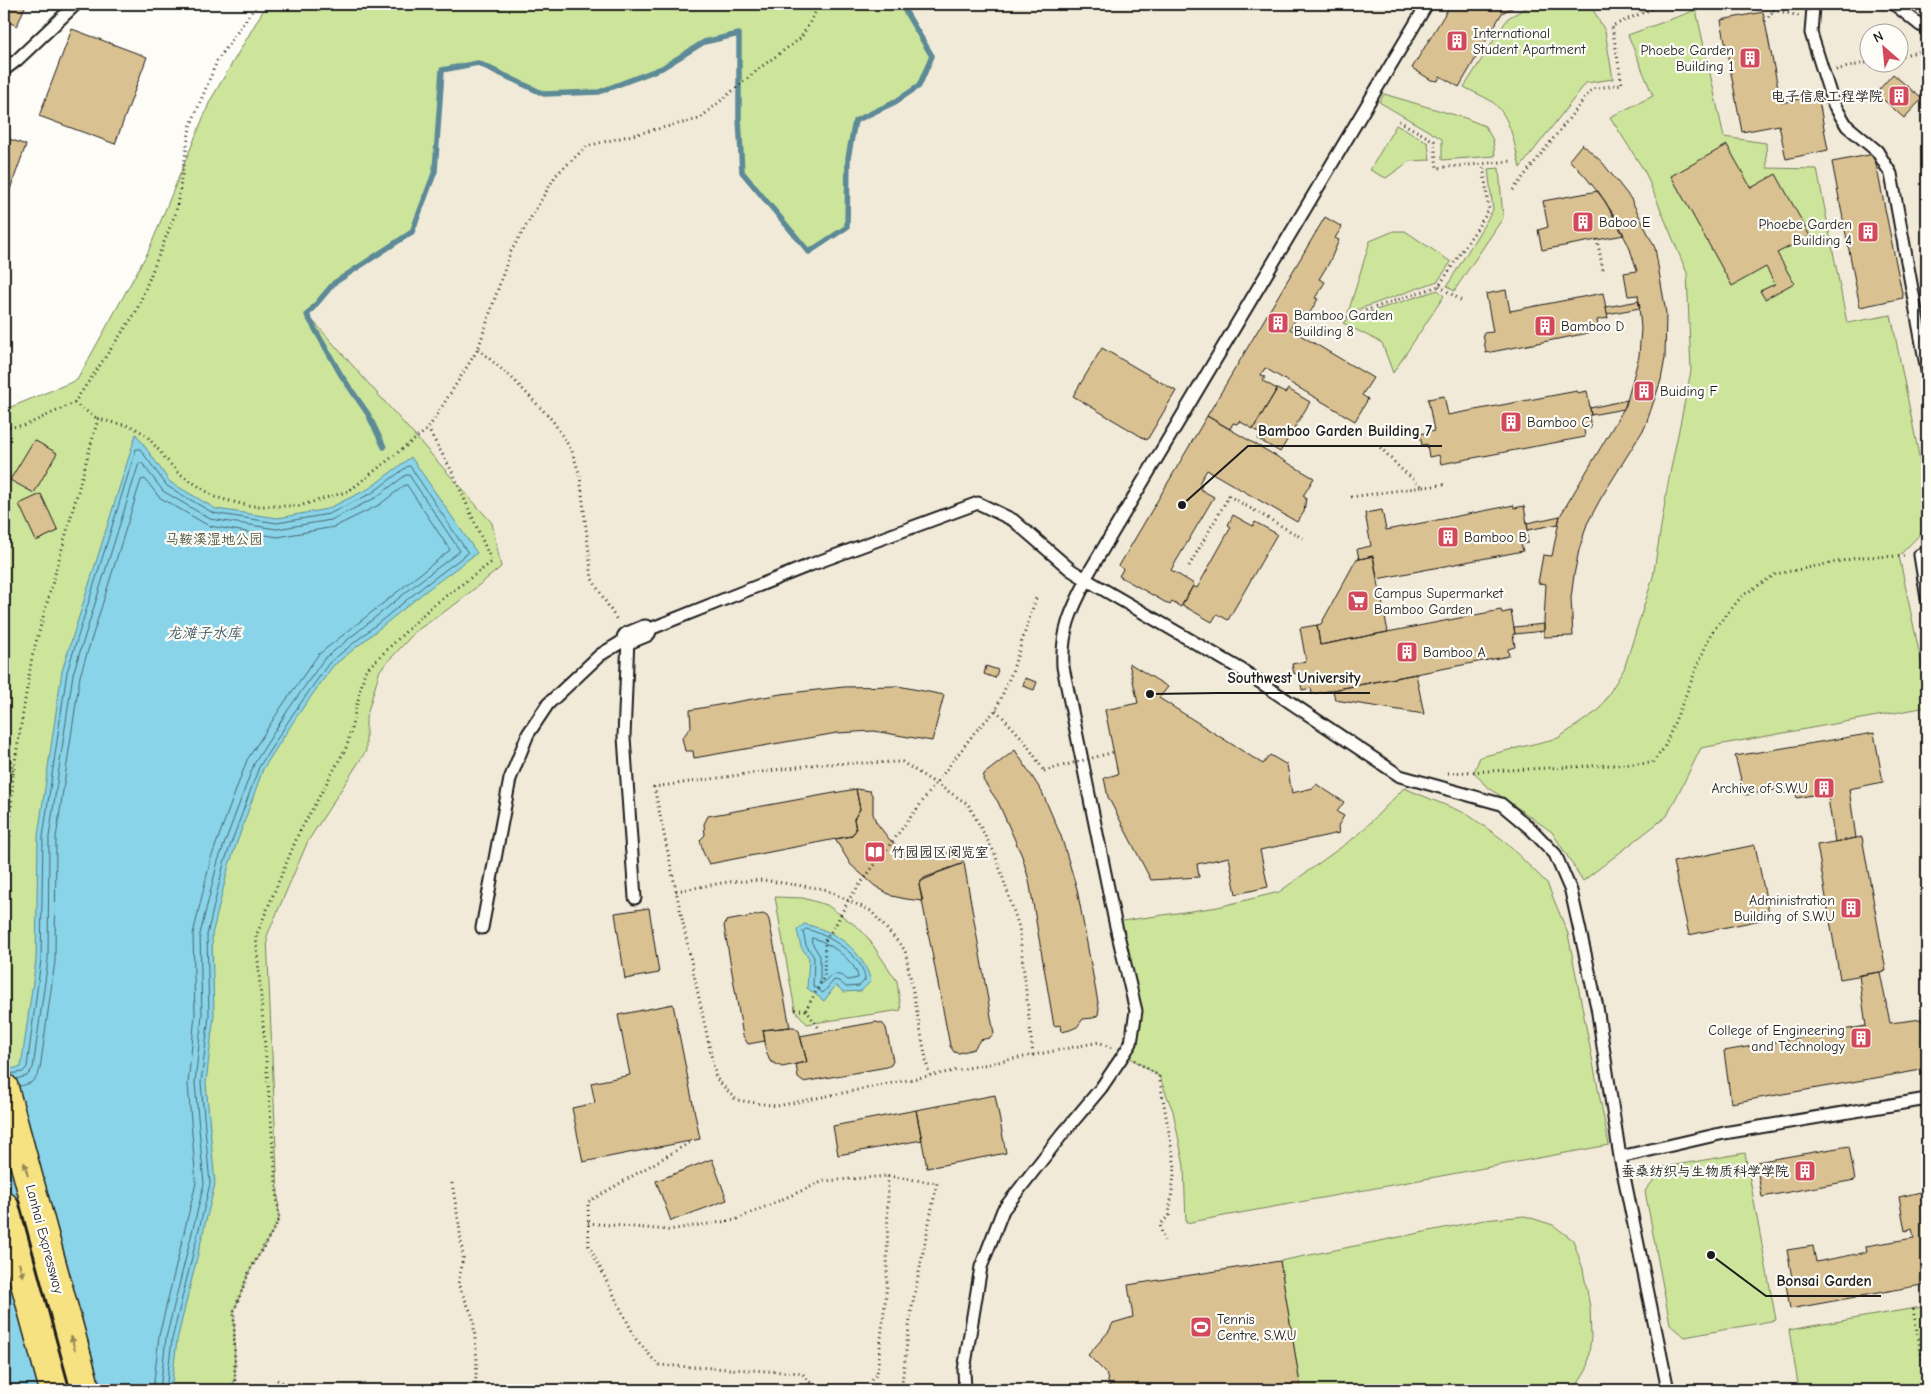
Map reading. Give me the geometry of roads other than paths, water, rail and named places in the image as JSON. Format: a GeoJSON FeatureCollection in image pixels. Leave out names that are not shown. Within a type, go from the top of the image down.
{"type":"FeatureCollection","features":[{"type":"Feature","properties":{"kind":"highway","name":"Lanhai Expressway"},"geometry":{"type":"LineString","coordinates":[[4,1088],[86,1390]]}},
{"type":"Feature","properties":{"kind":"highway"},"geometry":{"type":"LineString","coordinates":[[4,1206],[54,1390]]}},
{"type":"Feature","properties":{"kind":"lane"},"geometry":{"type":"LineString","coordinates":[[4,70],[76,4]]}},
{"type":"Feature","properties":{"kind":"lane"},"geometry":{"type":"LineString","coordinates":[[965,1390],[964,1370],[981,1267],[1003,1210],[1101,1088],[1124,1054],[1131,1043],[1136,1011],[1115,922],[1064,667],[1063,643],[1068,619],[1086,579],[1427,4]]}},
{"type":"Feature","properties":{"kind":"lane"},"geometry":{"type":"LineString","coordinates":[[1815,4],[1813,7],[1811,33],[1833,103],[1847,126],[1877,151],[1891,174],[1927,371]]}},
{"type":"Feature","properties":{"kind":"lane"},"geometry":{"type":"LineString","coordinates":[[1894,4],[1927,28]]}},
{"type":"Feature","properties":{"kind":"lane"},"geometry":{"type":"LineString","coordinates":[[482,928],[510,779],[528,734],[548,704],[600,655],[636,634],[810,565],[978,503],[1013,520],[1071,570],[1242,670],[1400,776],[1501,804],[1531,829],[1555,854],[1571,892],[1597,1007],[1620,1157],[1668,1390]]}},
{"type":"Feature","properties":{"kind":"lane"},"geometry":{"type":"LineString","coordinates":[[1924,554],[1927,599]]}},
{"type":"Feature","properties":{"kind":"lane"},"geometry":{"type":"LineString","coordinates":[[636,634],[624,737],[636,898]]}},
{"type":"Feature","properties":{"kind":"lane"},"geometry":{"type":"LineString","coordinates":[[1620,1157],[1724,1133],[1927,1100]]}},
{"type":"Feature","properties":{"kind":"water","name":"龙滩子水库"},"geometry":{"type":"Polygon","coordinates":[[[136,434],[170,482],[216,509],[278,518],[327,509],[370,488],[411,457],[477,553],[427,590],[333,666],[297,716],[263,769],[229,865],[212,935],[214,1015],[206,1083],[215,1184],[177,1340],[171,1390],[4,1390],[4,1070],[21,1067],[36,960],[38,836],[62,671],[136,434]]]}},
{"type":"Feature","properties":{"kind":"water"},"geometry":{"type":"Polygon","coordinates":[[[804,924],[827,931],[846,943],[854,951],[867,970],[871,981],[861,991],[843,992],[836,985],[824,1001],[807,988],[809,958],[801,947],[797,930],[804,924]]]}},
{"type":"Feature","properties":{"kind":"waterway"},"geometry":{"type":"LineString","coordinates":[[384,447],[368,414],[341,375],[307,315],[334,283],[412,232],[435,171],[442,70],[478,63],[544,94],[599,92],[662,68],[704,42],[739,34],[739,118],[742,172],[809,252],[847,227],[848,158],[855,121],[895,102],[919,86],[932,56],[901,4]]}},
{"type":"Feature","properties":{"kind":"place","name":"International Student Apartment"},"geometry":{"type":"Point","coordinates":[1457,41]}},
{"type":"Feature","properties":{"kind":"place","name":"Phoebe Garden Building 1"},"geometry":{"type":"Point","coordinates":[1750,58]}},
{"type":"Feature","properties":{"kind":"place","name":"电子信息工程学院"},"geometry":{"type":"Point","coordinates":[1899,96]}},
{"type":"Feature","properties":{"kind":"place","name":"Baboo E"},"geometry":{"type":"Point","coordinates":[1583,222]}},
{"type":"Feature","properties":{"kind":"place","name":"Phoebe Garden Building 4"},"geometry":{"type":"Point","coordinates":[1868,232]}},
{"type":"Feature","properties":{"kind":"place","name":"Bamboo Garden Building 8"},"geometry":{"type":"Point","coordinates":[1278,323]}},
{"type":"Feature","properties":{"kind":"place","name":"Bamboo D"},"geometry":{"type":"Point","coordinates":[1545,326]}},
{"type":"Feature","properties":{"kind":"place","name":"Buiding F"},"geometry":{"type":"Point","coordinates":[1644,391]}},
{"type":"Feature","properties":{"kind":"place","name":"Bamboo C"},"geometry":{"type":"Point","coordinates":[1511,422]}},
{"type":"Feature","properties":{"kind":"place","name":"Bamboo Garden Building 7"},"geometry":{"type":"Point","coordinates":[1182,505]}},
{"type":"Feature","properties":{"kind":"place","name":"Bamboo B"},"geometry":{"type":"Point","coordinates":[1448,537]}},
{"type":"Feature","properties":{"kind":"place","name":"Campus Supermarket Bamboo Garden"},"geometry":{"type":"Point","coordinates":[1358,601]}},
{"type":"Feature","properties":{"kind":"place","name":"Bamboo A"},"geometry":{"type":"Point","coordinates":[1407,652]}},
{"type":"Feature","properties":{"kind":"place","name":"Southwest University"},"geometry":{"type":"Point","coordinates":[1150,694]}},
{"type":"Feature","properties":{"kind":"place","name":"Archive of S.W.U"},"geometry":{"type":"Point","coordinates":[1824,788]}},
{"type":"Feature","properties":{"kind":"place","name":"竹园园区阅览室"},"geometry":{"type":"Point","coordinates":[875,852]}},
{"type":"Feature","properties":{"kind":"place","name":"Administration Building of S.W.U"},"geometry":{"type":"Point","coordinates":[1851,908]}},
{"type":"Feature","properties":{"kind":"place","name":"College of Engineering and Technology"},"geometry":{"type":"Point","coordinates":[1861,1038]}},
{"type":"Feature","properties":{"kind":"place","name":"蚕桑纺织与生物质科学学院"},"geometry":{"type":"Point","coordinates":[1805,1171]}},
{"type":"Feature","properties":{"kind":"place","name":"Bonsai Garden"},"geometry":{"type":"Point","coordinates":[1711,1255]}},
{"type":"Feature","properties":{"kind":"place","name":"Tennis Centre, S.W.U"},"geometry":{"type":"Point","coordinates":[1201,1327]}},
{"type":"Feature","properties":{"kind":"park label","name":"马鞍溪湿地公园"},"geometry":{"type":"Point","coordinates":[214,539]}}]}
